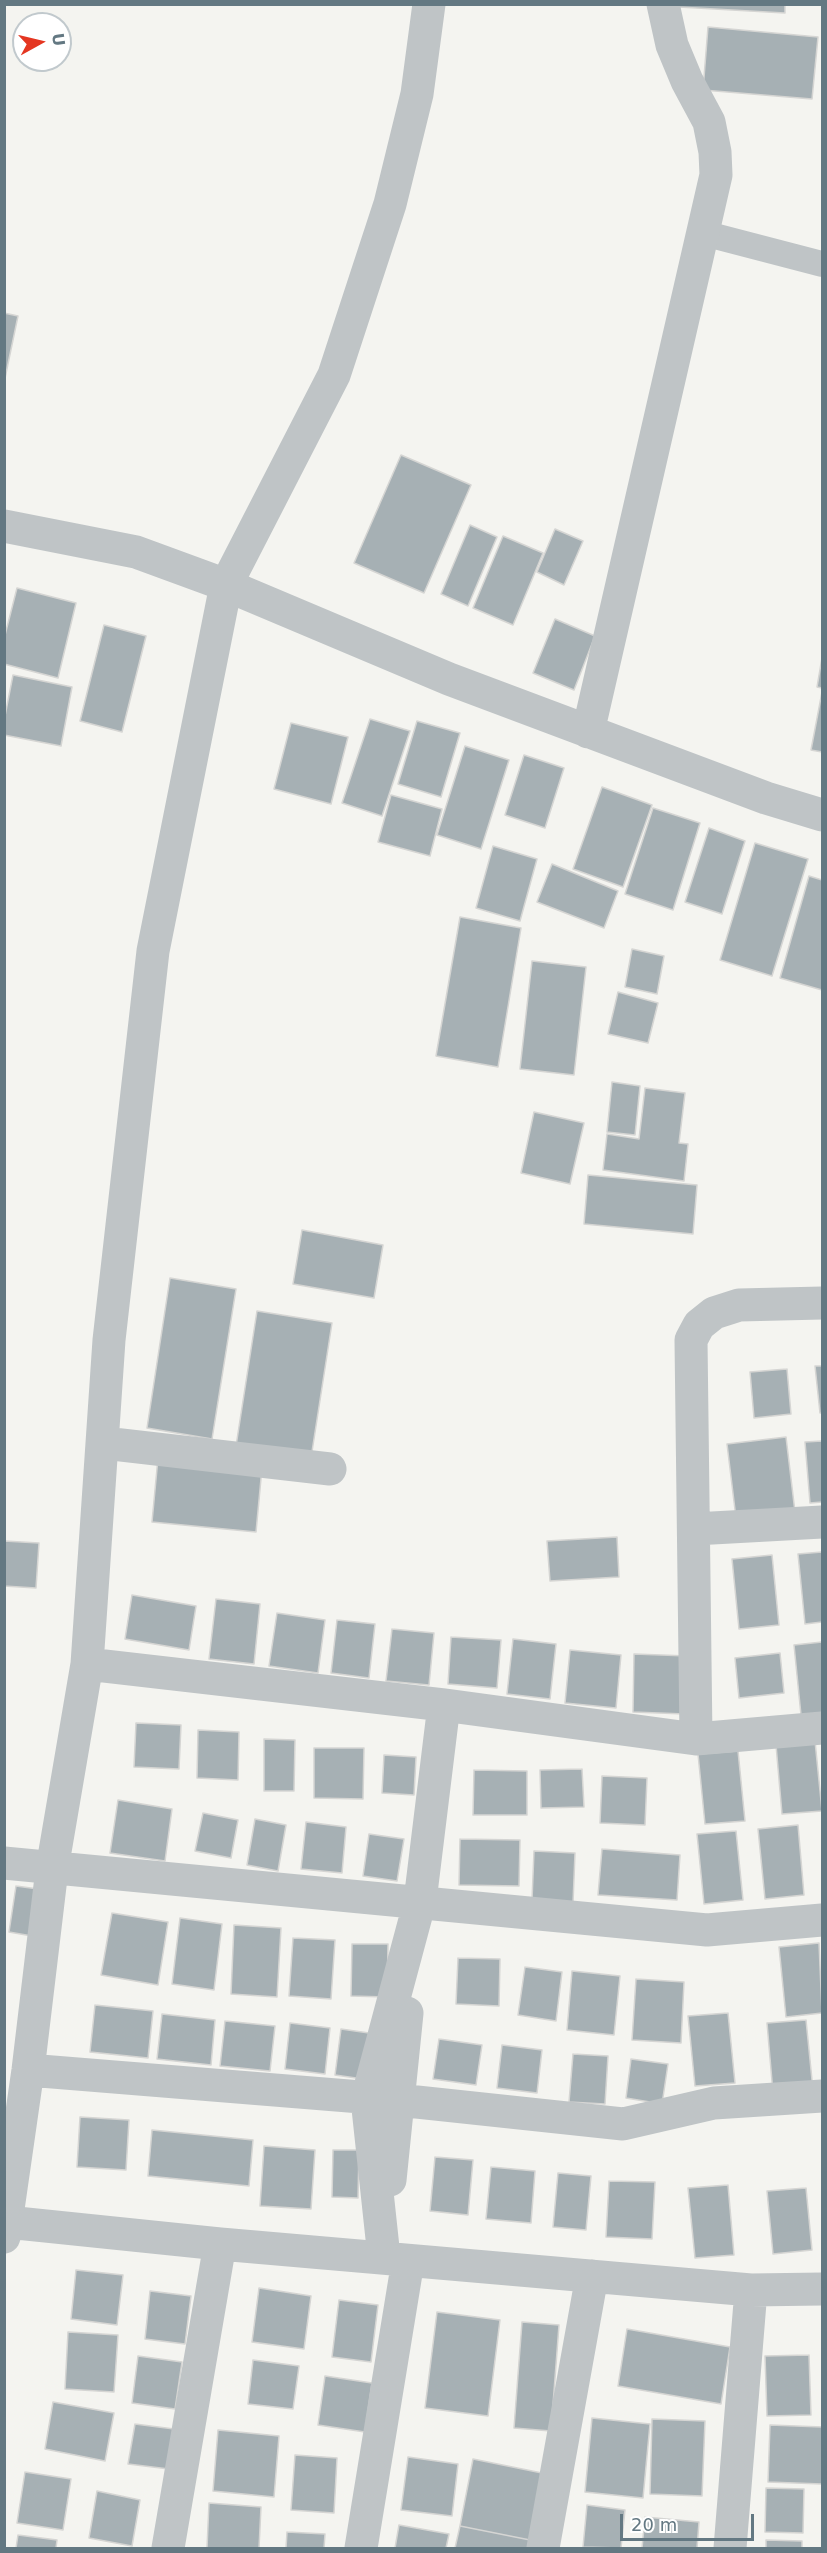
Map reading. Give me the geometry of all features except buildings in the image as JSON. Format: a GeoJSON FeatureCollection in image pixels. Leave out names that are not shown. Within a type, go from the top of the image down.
{"type":"FeatureCollection","features":[{"type":"Feature","properties":{"kind":"street"},"geometry":{"type":"LineString","coordinates":[[87,1664],[110,1340],[153,951],[226,585],[334,375],[390,204],[417,94],[429,4]]}},
{"type":"Feature","properties":{"kind":"street"},"geometry":{"type":"LineString","coordinates":[[588,732],[716,175],[715,152],[709,122],[687,81],[672,45],[663,4]]}},
{"type":"Feature","properties":{"kind":"street"},"geometry":{"type":"LineString","coordinates":[[4,526],[136,552],[226,585],[449,679],[766,798],[822,814]]}},
{"type":"Feature","properties":{"kind":"street"},"geometry":{"type":"LineString","coordinates":[[226,585],[202,737],[98,1542],[87,1664],[52,1869],[28,2070],[5,2233],[220,2244],[750,2289],[822,2289]]}},
{"type":"Feature","properties":{"kind":"street"},"geometry":{"type":"LineString","coordinates":[[696,1739],[691,1340],[699,1325],[714,1313],[739,1305],[822,1303]]}},
{"type":"Feature","properties":{"kind":"street"},"geometry":{"type":"LineString","coordinates":[[104,1443],[330,1469]]}},
{"type":"Feature","properties":{"kind":"street"},"geometry":{"type":"LineString","coordinates":[[694,1529],[822,1522]]}},
{"type":"Feature","properties":{"kind":"street"},"geometry":{"type":"LineString","coordinates":[[87,1664],[444,1705],[696,1739],[822,1728]]}},
{"type":"Feature","properties":{"kind":"street"},"geometry":{"type":"LineString","coordinates":[[374,2548],[396,2259],[382,2100],[420,1901],[444,1705]]}},
{"type":"Feature","properties":{"kind":"street"},"geometry":{"type":"LineString","coordinates":[[4,1863],[707,1930],[822,1920]]}},
{"type":"Feature","properties":{"kind":"street"},"geometry":{"type":"LineString","coordinates":[[28,2070],[382,2100],[623,2124],[714,2103],[822,2096]]}},
{"type":"Feature","properties":{"kind":"street"},"geometry":{"type":"LineString","coordinates":[[168,2548],[220,2244]]}},
{"type":"Feature","properties":{"kind":"street"},"geometry":{"type":"LineString","coordinates":[[184,2548],[220,2244]]}},
{"type":"Feature","properties":{"kind":"street"},"geometry":{"type":"LineString","coordinates":[[361,2548],[396,2259]]}},
{"type":"Feature","properties":{"kind":"street"},"geometry":{"type":"LineString","coordinates":[[543,2548],[592,2276]]}},
{"type":"Feature","properties":{"kind":"street"},"geometry":{"type":"LineString","coordinates":[[558,2548],[592,2276]]}},
{"type":"Feature","properties":{"kind":"street"},"geometry":{"type":"LineString","coordinates":[[730,2548],[750,2289]]}},
{"type":"Feature","properties":{"kind":"lane"},"geometry":{"type":"LineString","coordinates":[[703,233],[822,264]]}}]}
